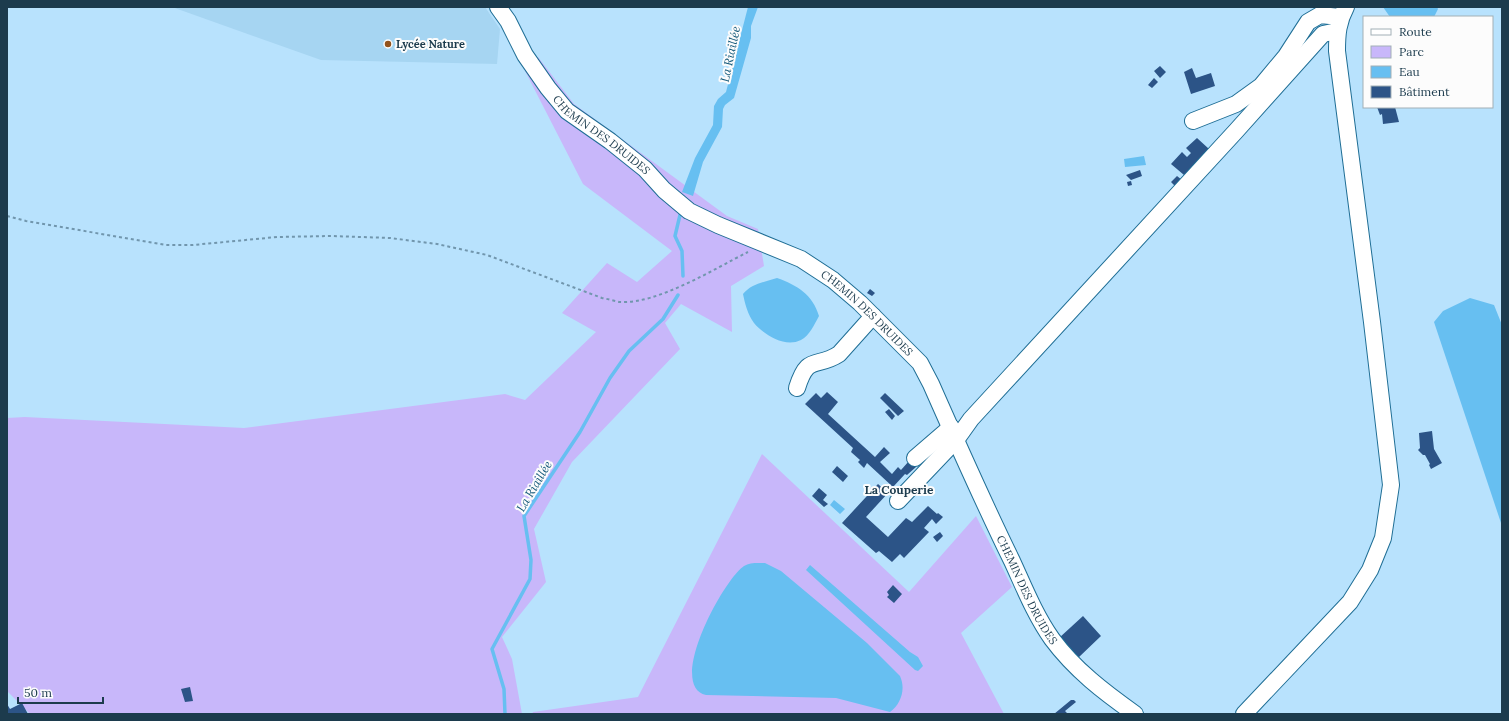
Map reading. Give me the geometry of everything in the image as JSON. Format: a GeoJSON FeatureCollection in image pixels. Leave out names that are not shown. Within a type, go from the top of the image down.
{"type":"FeatureCollection","features":[{"type":"Feature","properties":{"kind":"street","name":"CHEMIN DES DRUIDES"},"geometry":{"type":"LineString","coordinates":[[498,7],[508,20],[525,55],[548,88],[567,111],[610,141],[645,169],[664,190],[689,211],[718,225],[801,259],[833,280],[873,316],[920,363],[931,384],[1003,544],[1052,638],[1067,657],[1097,686],[1135,714]]}},
{"type":"Feature","properties":{"kind":"street"},"geometry":{"type":"LineString","coordinates":[[1193,121],[1236,104],[1261,86],[1286,56],[1308,22],[1320,15],[1337,16]]}},
{"type":"Feature","properties":{"kind":"street"},"geometry":{"type":"LineString","coordinates":[[915,458],[953,434],[971,419],[1236,131],[1323,34],[1337,16]]}},
{"type":"Feature","properties":{"kind":"street"},"geometry":{"type":"LineString","coordinates":[[1244,714],[1350,602],[1370,570],[1383,538],[1388,508],[1390,478],[1371,314],[1339,79],[1337,16]]}},
{"type":"Feature","properties":{"kind":"street"},"geometry":{"type":"LineString","coordinates":[[797,388],[802,373],[810,365],[818,361],[833,358],[839,354],[873,316]]}},
{"type":"Feature","properties":{"kind":"street"},"geometry":{"type":"LineString","coordinates":[[898,501],[953,434]]}},
{"type":"Feature","properties":{"kind":"path"},"geometry":{"type":"LineString","coordinates":[[7,216],[26,221],[166,245],[193,245],[278,237],[332,236],[390,238],[429,243],[487,255],[602,298],[620,302],[643,300],[698,279],[765,244]]}},
{"type":"Feature","properties":{"kind":"shaded area","name":"Lycée Nature"},"geometry":{"type":"Polygon","coordinates":[[[172,7],[485,7],[500,29],[497,64],[321,60],[172,7]]]}},
{"type":"Feature","properties":{"kind":"green space"},"geometry":{"type":"Polygon","coordinates":[[[538,57],[574,104],[727,216],[758,229],[764,266],[731,286],[732,332],[681,304],[665,323],[680,349],[572,462],[534,529],[546,582],[502,637],[512,659],[522,714],[30,714],[7,691],[7,418],[25,417],[244,428],[505,394],[525,400],[596,332],[562,313],[607,263],[637,282],[672,251],[583,184],[522,65],[538,57]]]}},
{"type":"Feature","properties":{"kind":"green space"},"geometry":{"type":"Polygon","coordinates":[[[762,454],[909,592],[976,516],[1012,587],[961,633],[1004,714],[532,714],[533,712],[638,697],[762,454]]]}},
{"type":"Feature","properties":{"kind":"water"},"geometry":{"type":"Polygon","coordinates":[[[748,7],[758,7],[751,26],[751,38],[734,98],[725,105],[723,109],[722,127],[703,162],[693,196],[682,192],[695,158],[713,125],[714,106],[718,99],[726,92],[748,7]]]}},
{"type":"Feature","properties":{"kind":"water"},"geometry":{"type":"Polygon","coordinates":[[[1383,7],[1437,7],[1438,9],[1434,16],[1389,16],[1383,7]]]}},
{"type":"Feature","properties":{"kind":"water"},"geometry":{"type":"Polygon","coordinates":[[[1144,156],[1146,165],[1125,167],[1124,159],[1144,156]]]}},
{"type":"Feature","properties":{"kind":"water"},"geometry":{"type":"Polygon","coordinates":[[[777,278],[791,284],[803,292],[813,302],[819,316],[812,330],[801,340],[795,342],[782,341],[769,336],[758,328],[748,313],[743,294],[758,284],[777,278]]]}},
{"type":"Feature","properties":{"kind":"water"},"geometry":{"type":"Polygon","coordinates":[[[1470,298],[1494,305],[1502,325],[1502,526],[1434,322],[1443,311],[1470,298]]]}},
{"type":"Feature","properties":{"kind":"water"},"geometry":{"type":"Polygon","coordinates":[[[834,500],[845,509],[840,514],[830,505],[834,500]]]}},
{"type":"Feature","properties":{"kind":"water"},"geometry":{"type":"Polygon","coordinates":[[[752,563],[765,563],[781,571],[867,643],[900,676],[903,686],[900,701],[894,709],[890,712],[836,698],[706,695],[695,687],[692,673],[695,654],[702,632],[712,611],[735,575],[744,566],[752,563]]]}},
{"type":"Feature","properties":{"kind":"water"},"geometry":{"type":"Polygon","coordinates":[[[810,565],[910,652],[918,657],[923,666],[918,671],[915,670],[806,570],[810,565]]]}},
{"type":"Feature","properties":{"kind":"building"},"geometry":{"type":"Polygon","coordinates":[[[1160,66],[1166,72],[1160,78],[1154,71],[1160,66]]]}},
{"type":"Feature","properties":{"kind":"building"},"geometry":{"type":"Polygon","coordinates":[[[1192,68],[1196,78],[1211,73],[1215,86],[1191,94],[1184,72],[1192,68]]]}},
{"type":"Feature","properties":{"kind":"building"},"geometry":{"type":"Polygon","coordinates":[[[1154,78],[1158,82],[1152,88],[1148,85],[1154,78]]]}},
{"type":"Feature","properties":{"kind":"building"},"geometry":{"type":"Polygon","coordinates":[[[1377,108],[1395,108],[1399,122],[1383,124],[1382,114],[1380,115],[1377,108]]]}},
{"type":"Feature","properties":{"kind":"building"},"geometry":{"type":"Polygon","coordinates":[[[1197,138],[1209,149],[1184,175],[1171,164],[1182,152],[1187,157],[1191,153],[1186,148],[1197,138]]]}},
{"type":"Feature","properties":{"kind":"building"},"geometry":{"type":"Polygon","coordinates":[[[1140,170],[1142,176],[1131,180],[1126,175],[1140,170]]]}},
{"type":"Feature","properties":{"kind":"building"},"geometry":{"type":"Polygon","coordinates":[[[1177,176],[1182,180],[1176,187],[1171,182],[1177,176]]]}},
{"type":"Feature","properties":{"kind":"building"},"geometry":{"type":"Polygon","coordinates":[[[1131,181],[1132,185],[1128,186],[1127,182],[1131,181]]]}},
{"type":"Feature","properties":{"kind":"building"},"geometry":{"type":"Polygon","coordinates":[[[870,289],[875,293],[872,296],[867,293],[870,289]]]}},
{"type":"Feature","properties":{"kind":"building"},"geometry":{"type":"Polygon","coordinates":[[[827,392],[838,402],[828,414],[875,457],[884,447],[890,453],[880,462],[892,474],[898,467],[901,470],[909,461],[916,467],[907,475],[905,474],[893,487],[867,463],[864,468],[858,462],[860,460],[851,452],[853,448],[805,404],[816,393],[821,398],[827,392]]]}},
{"type":"Feature","properties":{"kind":"building"},"geometry":{"type":"Polygon","coordinates":[[[885,393],[904,411],[898,416],[880,398],[885,393]]]}},
{"type":"Feature","properties":{"kind":"building"},"geometry":{"type":"Polygon","coordinates":[[[889,409],[895,416],[892,420],[885,412],[889,409]]]}},
{"type":"Feature","properties":{"kind":"building"},"geometry":{"type":"Polygon","coordinates":[[[1432,431],[1434,449],[1442,463],[1431,469],[1425,455],[1418,450],[1420,448],[1419,433],[1432,431]]]}},
{"type":"Feature","properties":{"kind":"building"},"geometry":{"type":"Polygon","coordinates":[[[837,466],[848,476],[843,482],[832,472],[837,466]]]}},
{"type":"Feature","properties":{"kind":"building"},"geometry":{"type":"Polygon","coordinates":[[[878,484],[888,493],[866,517],[888,537],[906,518],[912,522],[928,506],[943,517],[936,524],[932,519],[924,528],[929,532],[904,558],[900,554],[892,562],[879,551],[876,553],[842,523],[878,484]]]}},
{"type":"Feature","properties":{"kind":"building"},"geometry":{"type":"Polygon","coordinates":[[[819,488],[827,495],[823,500],[828,504],[824,507],[812,496],[819,488]]]}},
{"type":"Feature","properties":{"kind":"building"},"geometry":{"type":"Polygon","coordinates":[[[940,532],[943,536],[937,542],[933,537],[940,532]]]}},
{"type":"Feature","properties":{"kind":"building"},"geometry":{"type":"Polygon","coordinates":[[[893,585],[902,594],[894,603],[887,597],[889,595],[887,592],[893,585]]]}},
{"type":"Feature","properties":{"kind":"building"},"geometry":{"type":"Polygon","coordinates":[[[1083,616],[1101,636],[1078,658],[1059,638],[1083,616]]]}},
{"type":"Feature","properties":{"kind":"building"},"geometry":{"type":"Polygon","coordinates":[[[190,687],[193,701],[185,702],[181,689],[190,687]]]}},
{"type":"Feature","properties":{"kind":"building"},"geometry":{"type":"Polygon","coordinates":[[[1071,700],[1076,702],[1065,711],[1068,714],[1054,714],[1071,700]]]}},
{"type":"Feature","properties":{"kind":"building"},"geometry":{"type":"Polygon","coordinates":[[[22,703],[28,714],[7,714],[7,704],[10,709],[22,703]]]}},
{"type":"Feature","properties":{"kind":"waterway","name":"La Riaillée"},"geometry":{"type":"LineString","coordinates":[[680,215],[675,236],[682,251],[683,276]]}},
{"type":"Feature","properties":{"kind":"waterway","name":"La Riaillée"},"geometry":{"type":"LineString","coordinates":[[505,714],[504,689],[492,649],[530,579],[531,560],[524,516],[580,432],[610,378],[629,351],[663,319],[678,295]]}},
{"type":"Feature","properties":{"kind":"place","name":"Lycée Nature"},"geometry":{"type":"Point","coordinates":[388,44]}},
{"type":"Feature","properties":{"kind":"district","name":"La Couperie"},"geometry":{"type":"Point","coordinates":[899,489]}}]}
